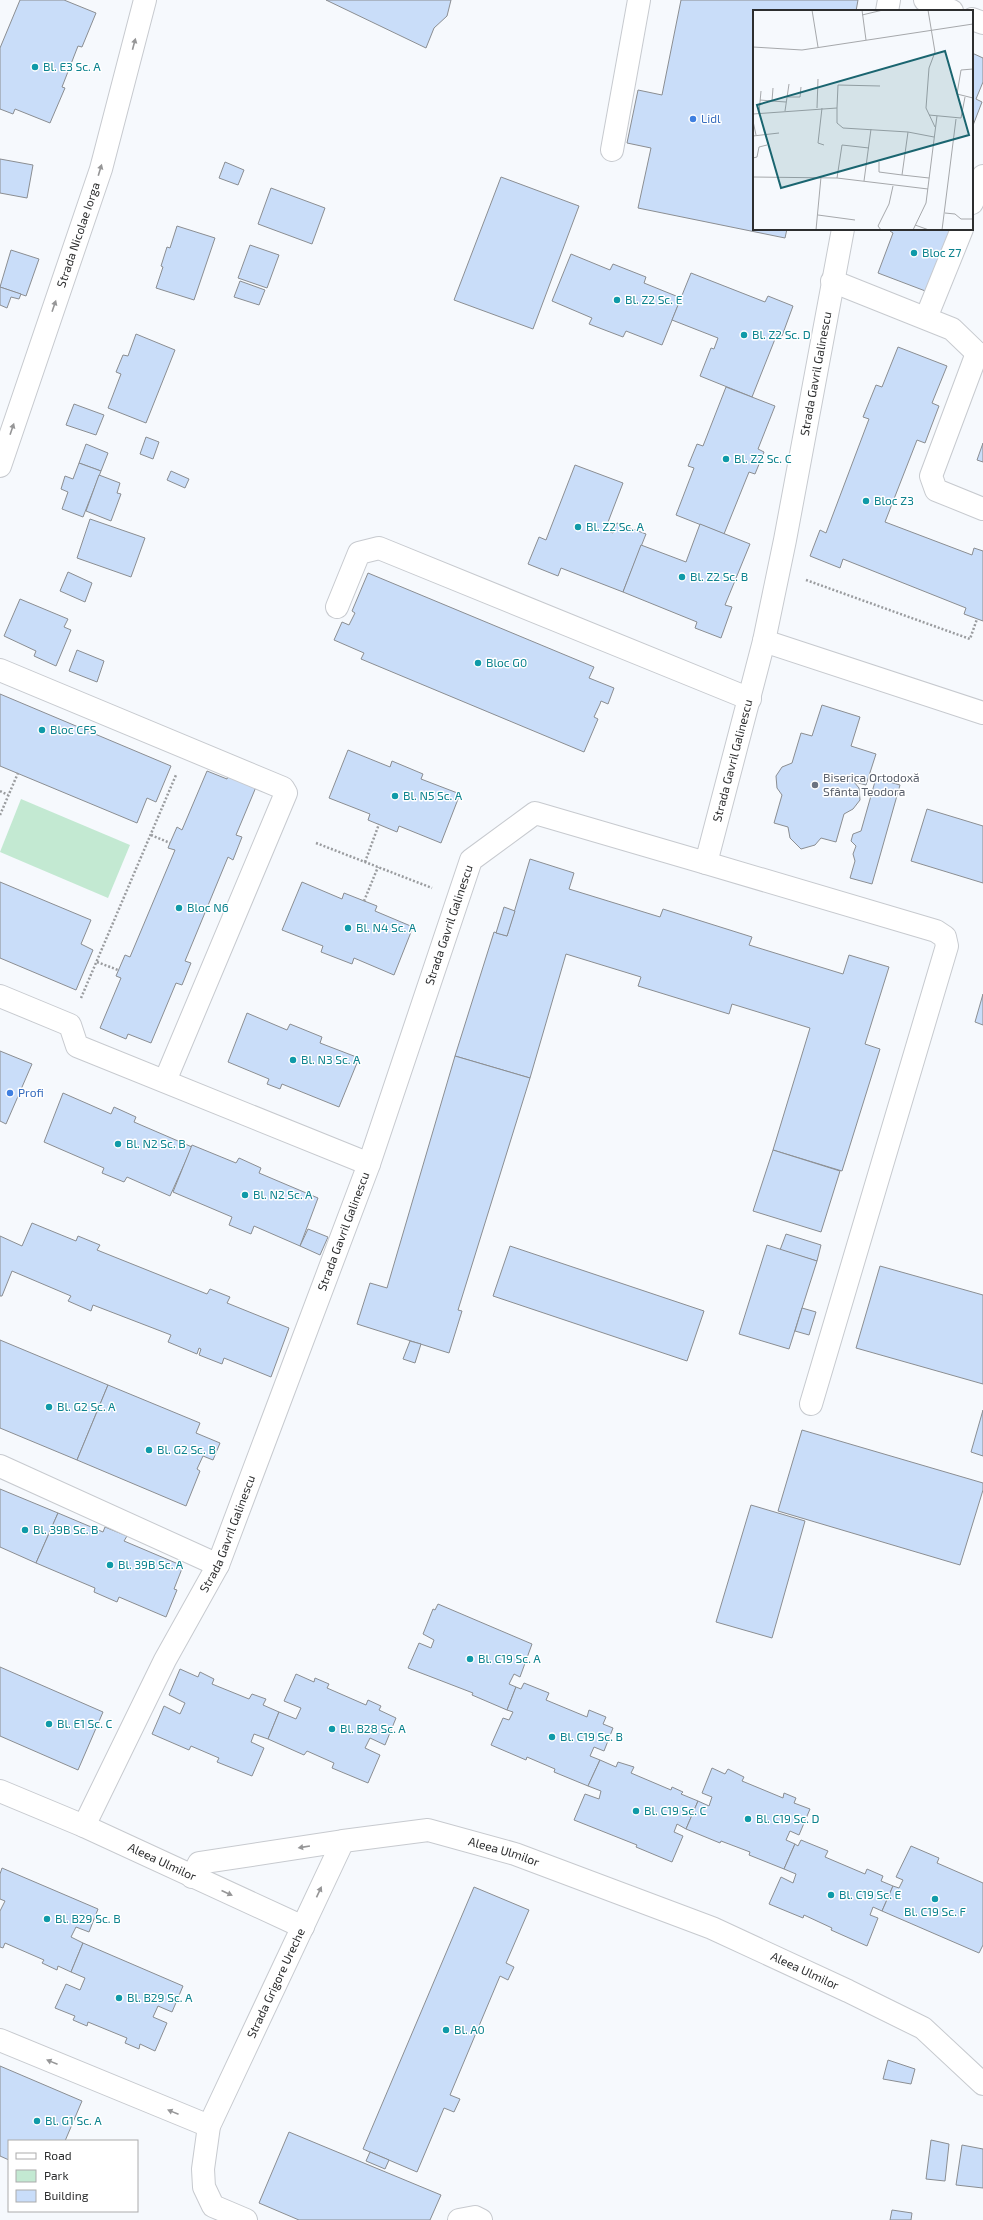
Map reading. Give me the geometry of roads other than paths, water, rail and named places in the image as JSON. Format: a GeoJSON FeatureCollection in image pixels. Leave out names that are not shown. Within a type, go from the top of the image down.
{"type":"FeatureCollection","features":[{"type":"Feature","properties":{"kind":"street","name":"Strada Nicolae Iorga"},"geometry":{"type":"LineString","coordinates":[[0,466],[101,169],[145,0]]}},
{"type":"Feature","properties":{"kind":"street"},"geometry":{"type":"LineString","coordinates":[[612,150],[639,0]]}},
{"type":"Feature","properties":{"kind":"street"},"geometry":{"type":"LineString","coordinates":[[887,10],[889,0]]}},
{"type":"Feature","properties":{"kind":"street"},"geometry":{"type":"LineString","coordinates":[[925,0],[950,10]]}},
{"type":"Feature","properties":{"kind":"street"},"geometry":{"type":"LineString","coordinates":[[973,19],[983,23]]}},
{"type":"Feature","properties":{"kind":"street"},"geometry":{"type":"LineString","coordinates":[[973,201],[983,176]]}},
{"type":"Feature","properties":{"kind":"street","name":"Strada Gavril Galinescu"},"geometry":{"type":"LineString","coordinates":[[84,1826],[165,1660],[218,1565],[369,1164],[471,860],[534,813],[706,863],[764,641],[843,230]]}},
{"type":"Feature","properties":{"kind":"street"},"geometry":{"type":"LineString","coordinates":[[926,318],[962,230]]}},
{"type":"Feature","properties":{"kind":"street"},"geometry":{"type":"LineString","coordinates":[[832,282],[952,329],[980,355],[931,476],[936,490],[983,509]]}},
{"type":"Feature","properties":{"kind":"street"},"geometry":{"type":"LineString","coordinates":[[337,607],[359,553],[379,548],[750,699]]}},
{"type":"Feature","properties":{"kind":"street"},"geometry":{"type":"LineString","coordinates":[[764,641],[983,713]]}},
{"type":"Feature","properties":{"kind":"street"},"geometry":{"type":"LineString","coordinates":[[0,670],[283,788],[286,793],[165,1081]]}},
{"type":"Feature","properties":{"kind":"street"},"geometry":{"type":"LineString","coordinates":[[706,863],[936,932],[945,937],[947,946],[811,1404]]}},
{"type":"Feature","properties":{"kind":"street"},"geometry":{"type":"LineString","coordinates":[[0,996],[70,1025],[77,1046],[369,1164]]}},
{"type":"Feature","properties":{"kind":"street"},"geometry":{"type":"LineString","coordinates":[[0,1466],[218,1565]]}},
{"type":"Feature","properties":{"kind":"street","name":"Aleea Ulmilor"},"geometry":{"type":"LineString","coordinates":[[0,1791],[84,1826],[192,1877],[199,1863],[343,1841],[428,1830],[514,1854],[712,1928],[848,1991],[922,2028],[983,2084]]}},
{"type":"Feature","properties":{"kind":"street","name":"Strada Grigore Ureche"},"geometry":{"type":"LineString","coordinates":[[246,2220],[213,2206],[204,2187],[203,2170],[209,2126],[343,1841]]}},
{"type":"Feature","properties":{"kind":"street"},"geometry":{"type":"LineString","coordinates":[[192,1877],[303,1927]]}},
{"type":"Feature","properties":{"kind":"street"},"geometry":{"type":"LineString","coordinates":[[0,2040],[209,2126]]}},
{"type":"Feature","properties":{"kind":"street"},"geometry":{"type":"LineString","coordinates":[[459,2220],[475,2217],[481,2220]]}},
{"type":"Feature","properties":{"kind":"place","name":"Bl. E3 Sc. A"},"geometry":{"type":"Point","coordinates":[35,67]}},
{"type":"Feature","properties":{"kind":"place","name":"Lidl"},"geometry":{"type":"Point","coordinates":[693,119]}},
{"type":"Feature","properties":{"kind":"place","name":"Bloc Z7"},"geometry":{"type":"Point","coordinates":[914,253]}},
{"type":"Feature","properties":{"kind":"place","name":"Bl. Z2 Sc. E"},"geometry":{"type":"Point","coordinates":[617,300]}},
{"type":"Feature","properties":{"kind":"place","name":"Bl. Z2 Sc. D"},"geometry":{"type":"Point","coordinates":[744,335]}},
{"type":"Feature","properties":{"kind":"place","name":"Bl. Z2 Sc. C"},"geometry":{"type":"Point","coordinates":[726,459]}},
{"type":"Feature","properties":{"kind":"place","name":"Bloc Z3"},"geometry":{"type":"Point","coordinates":[866,501]}},
{"type":"Feature","properties":{"kind":"place","name":"Bl. Z2 Sc. A"},"geometry":{"type":"Point","coordinates":[578,527]}},
{"type":"Feature","properties":{"kind":"place","name":"Bl. Z2 Sc. B"},"geometry":{"type":"Point","coordinates":[682,577]}},
{"type":"Feature","properties":{"kind":"place","name":"Bloc G0"},"geometry":{"type":"Point","coordinates":[478,663]}},
{"type":"Feature","properties":{"kind":"place","name":"Bloc CFS"},"geometry":{"type":"Point","coordinates":[42,730]}},
{"type":"Feature","properties":{"kind":"place","name":"Biserica Ortodoxă Sfânta Teodora"},"geometry":{"type":"Point","coordinates":[815,785]}},
{"type":"Feature","properties":{"kind":"place","name":"Bl. N5 Sc. A"},"geometry":{"type":"Point","coordinates":[395,796]}},
{"type":"Feature","properties":{"kind":"place","name":"Bloc N6"},"geometry":{"type":"Point","coordinates":[179,908]}},
{"type":"Feature","properties":{"kind":"place","name":"Bl. N4 Sc. A"},"geometry":{"type":"Point","coordinates":[348,928]}},
{"type":"Feature","properties":{"kind":"place","name":"Bl. N3 Sc. A"},"geometry":{"type":"Point","coordinates":[293,1060]}},
{"type":"Feature","properties":{"kind":"place","name":"Profi"},"geometry":{"type":"Point","coordinates":[10,1093]}},
{"type":"Feature","properties":{"kind":"place","name":"Bl. N2 Sc. B"},"geometry":{"type":"Point","coordinates":[118,1144]}},
{"type":"Feature","properties":{"kind":"place","name":"Bl. N2 Sc. A"},"geometry":{"type":"Point","coordinates":[245,1195]}},
{"type":"Feature","properties":{"kind":"place","name":"Bl. G2 Sc. A"},"geometry":{"type":"Point","coordinates":[49,1407]}},
{"type":"Feature","properties":{"kind":"place","name":"Bl. G2 Sc. B"},"geometry":{"type":"Point","coordinates":[149,1450]}},
{"type":"Feature","properties":{"kind":"place","name":"Bl. 39B Sc. B"},"geometry":{"type":"Point","coordinates":[25,1530]}},
{"type":"Feature","properties":{"kind":"place","name":"Bl. 39B Sc. A"},"geometry":{"type":"Point","coordinates":[110,1565]}},
{"type":"Feature","properties":{"kind":"place","name":"Bl. C19 Sc. A"},"geometry":{"type":"Point","coordinates":[470,1659]}},
{"type":"Feature","properties":{"kind":"place","name":"Bl. E1 Sc. C"},"geometry":{"type":"Point","coordinates":[49,1724]}},
{"type":"Feature","properties":{"kind":"place","name":"Bl. B28 Sc. A"},"geometry":{"type":"Point","coordinates":[332,1729]}},
{"type":"Feature","properties":{"kind":"place","name":"Bl. C19 Sc. B"},"geometry":{"type":"Point","coordinates":[552,1737]}},
{"type":"Feature","properties":{"kind":"place","name":"Bl. C19 Sc. C"},"geometry":{"type":"Point","coordinates":[636,1811]}},
{"type":"Feature","properties":{"kind":"place","name":"Bl. C19 Sc. D"},"geometry":{"type":"Point","coordinates":[748,1819]}},
{"type":"Feature","properties":{"kind":"place","name":"Bl. C19 Sc. E"},"geometry":{"type":"Point","coordinates":[831,1895]}},
{"type":"Feature","properties":{"kind":"place","name":"Bl. C19 Sc. F"},"geometry":{"type":"Point","coordinates":[935,1899]}},
{"type":"Feature","properties":{"kind":"place","name":"Bl. B29 Sc. B"},"geometry":{"type":"Point","coordinates":[47,1919]}},
{"type":"Feature","properties":{"kind":"place","name":"Bl. B29 Sc. A"},"geometry":{"type":"Point","coordinates":[119,1998]}},
{"type":"Feature","properties":{"kind":"place","name":"Bl. A0"},"geometry":{"type":"Point","coordinates":[446,2030]}},
{"type":"Feature","properties":{"kind":"place","name":"Bl. G1 Sc. A"},"geometry":{"type":"Point","coordinates":[37,2121]}}]}
